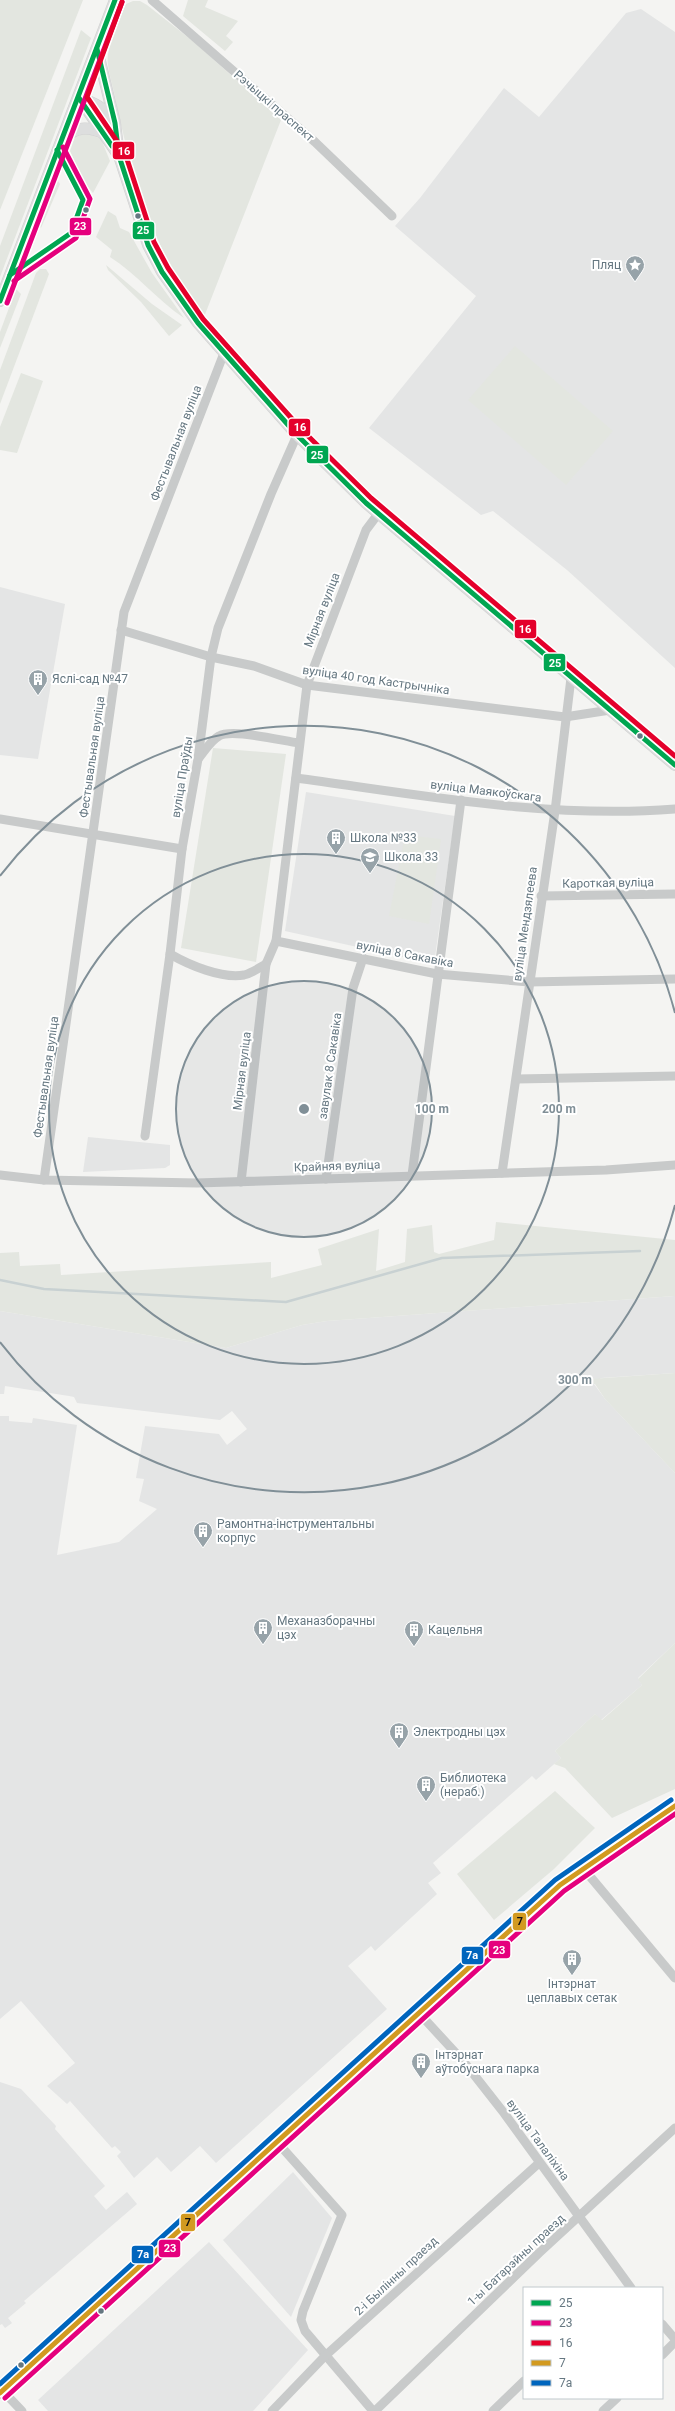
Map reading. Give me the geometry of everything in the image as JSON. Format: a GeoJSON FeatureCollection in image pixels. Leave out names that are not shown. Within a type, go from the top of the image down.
{"type":"FeatureCollection","features":[{"type":"Feature","properties":{"kind":"main road"},"geometry":{"type":"LineString","coordinates":[[0,301],[60,143],[79,98],[115,0]]}},
{"type":"Feature","properties":{"kind":"main road"},"geometry":{"type":"LineString","coordinates":[[97,49],[115,123],[119,156],[148,245],[162,272],[185,306],[224,353],[297,435],[378,514],[675,766]]}},
{"type":"Feature","properties":{"kind":"main road"},"geometry":{"type":"LineString","coordinates":[[79,98],[92,102],[102,108],[115,123]]}},
{"type":"Feature","properties":{"kind":"main road"},"geometry":{"type":"LineString","coordinates":[[79,98],[119,156]]}},
{"type":"Feature","properties":{"kind":"main road"},"geometry":{"type":"LineString","coordinates":[[60,143],[70,132],[78,128],[95,130],[104,134]]}},
{"type":"Feature","properties":{"kind":"main road"},"geometry":{"type":"LineString","coordinates":[[2,2392],[418,2012],[560,1885],[675,1806]]}},
{"type":"Feature","properties":{"kind":"street","name":"Рэчыцкі праспект"},"geometry":{"type":"LineString","coordinates":[[152,0],[315,142],[392,216]]}},
{"type":"Feature","properties":{"kind":"street","name":"Фестывальная вуліца"},"geometry":{"type":"LineString","coordinates":[[44,1180],[124,612],[224,353]]}},
{"type":"Feature","properties":{"kind":"street","name":"вуліца Праўды"},"geometry":{"type":"LineString","coordinates":[[144,1136],[170,954],[182,849],[198,759],[211,656],[221,622],[271,494],[297,435]]}},
{"type":"Feature","properties":{"kind":"street","name":"Мірная вуліца"},"geometry":{"type":"LineString","coordinates":[[241,1182],[266,964],[276,941],[306,685],[366,530],[378,514]]}},
{"type":"Feature","properties":{"kind":"street","name":"вуліца 40 год Кастрычніка"},"geometry":{"type":"LineString","coordinates":[[121,630],[211,656],[254,666],[306,685],[565,717],[610,710]]}},
{"type":"Feature","properties":{"kind":"street","name":"вуліца Мендзялеева"},"geometry":{"type":"LineString","coordinates":[[502,1173],[517,1079],[541,896],[555,811],[565,717],[571,678]]}},
{"type":"Feature","properties":{"kind":"street"},"geometry":{"type":"LineString","coordinates":[[198,759],[210,744],[220,735],[236,734],[299,743]]}},
{"type":"Feature","properties":{"kind":"street","name":"вуліца Маякоўскага"},"geometry":{"type":"LineString","coordinates":[[296,778],[555,811],[629,812],[675,809]]}},
{"type":"Feature","properties":{"kind":"street"},"geometry":{"type":"LineString","coordinates":[[412,1175],[437,974],[461,800]]}},
{"type":"Feature","properties":{"kind":"street"},"geometry":{"type":"LineString","coordinates":[[0,819],[182,849]]}},
{"type":"Feature","properties":{"kind":"street","name":"Кароткая вуліца"},"geometry":{"type":"LineString","coordinates":[[541,896],[675,894]]}},
{"type":"Feature","properties":{"kind":"street","name":"вуліца 8 Сакавіка"},"geometry":{"type":"LineString","coordinates":[[276,941],[437,974],[529,982],[675,978]]}},
{"type":"Feature","properties":{"kind":"street"},"geometry":{"type":"LineString","coordinates":[[170,954],[191,966],[234,975],[244,975],[266,964]]}},
{"type":"Feature","properties":{"kind":"street","name":"завулак 8 Сакавіка"},"geometry":{"type":"LineString","coordinates":[[326,1179],[353,988],[363,958]]}},
{"type":"Feature","properties":{"kind":"street"},"geometry":{"type":"LineString","coordinates":[[517,1079],[675,1076]]}},
{"type":"Feature","properties":{"kind":"street","name":"Крайняя вуліца"},"geometry":{"type":"LineString","coordinates":[[0,1175],[44,1180],[197,1183],[606,1170],[675,1165]]}},
{"type":"Feature","properties":{"kind":"street"},"geometry":{"type":"LineString","coordinates":[[583,1868],[673,1973]]}},
{"type":"Feature","properties":{"kind":"street","name":"вуліца Талаліхіна"},"geometry":{"type":"LineString","coordinates":[[418,2012],[468,2068],[504,2113],[579,2217],[627,2287]]}},
{"type":"Feature","properties":{"kind":"street","name":"1-ы Батарэйны праезд"},"geometry":{"type":"LineString","coordinates":[[374,2411],[675,2128]]}},
{"type":"Feature","properties":{"kind":"street"},"geometry":{"type":"LineString","coordinates":[[277,2142],[342,2215],[301,2320],[305,2331],[325,2356],[374,2411]]}},
{"type":"Feature","properties":{"kind":"street","name":"2-і Былінны праезд"},"geometry":{"type":"LineString","coordinates":[[272,2411],[325,2356],[540,2163]]}},
{"type":"Feature","properties":{"kind":"street"},"geometry":{"type":"LineString","coordinates":[[663,2325],[675,2339]]}},
{"type":"Feature","properties":{"kind":"street"},"geometry":{"type":"LineString","coordinates":[[663,2354],[675,2342]]}},
{"type":"Feature","properties":{"kind":"street"},"geometry":{"type":"LineString","coordinates":[[493,2411],[523,2382]]}},
{"type":"Feature","properties":{"kind":"street"},"geometry":{"type":"LineString","coordinates":[[2,2392],[22,2411]]}},
{"type":"Feature","properties":{"kind":"street"},"geometry":{"type":"LineString","coordinates":[[603,2411],[615,2399]]}},
{"type":"Feature","properties":{"kind":"shaded area"},"geometry":{"type":"Polygon","coordinates":[[[0,0],[83,0],[0,210],[0,0]]]}},
{"type":"Feature","properties":{"kind":"shaded area"},"geometry":{"type":"Polygon","coordinates":[[[188,0],[208,0],[205,7],[238,21],[226,36],[233,42],[225,51],[183,16],[188,0]]]}},
{"type":"Feature","properties":{"kind":"shaded area"},"geometry":{"type":"Polygon","coordinates":[[[133,1],[140,1],[147,5],[194,42],[281,120],[204,317],[186,293],[158,240],[137,184],[121,126],[108,65],[109,49],[115,29],[126,4],[133,1]]]}},
{"type":"Feature","properties":{"kind":"shaded area"},"geometry":{"type":"Polygon","coordinates":[[[641,9],[675,32],[675,668],[567,570],[493,511],[481,515],[369,428],[476,296],[395,226],[420,198],[504,88],[539,117],[626,13],[641,9]]]}},
{"type":"Feature","properties":{"kind":"shaded area"},"geometry":{"type":"Polygon","coordinates":[[[81,30],[91,38],[0,277],[0,246],[81,30]]]}},
{"type":"Feature","properties":{"kind":"shaded area"},"geometry":{"type":"Polygon","coordinates":[[[87,133],[101,139],[110,161],[93,193],[84,182],[70,151],[75,137],[87,133]]]}},
{"type":"Feature","properties":{"kind":"shaded area"},"geometry":{"type":"Polygon","coordinates":[[[54,181],[58,181],[60,184],[41,228],[38,224],[54,181]]]}},
{"type":"Feature","properties":{"kind":"shaded area"},"geometry":{"type":"Polygon","coordinates":[[[108,211],[116,216],[120,228],[129,232],[152,273],[184,318],[129,271],[110,257],[112,250],[96,237],[108,211]]]}},
{"type":"Feature","properties":{"kind":"shaded area"},"geometry":{"type":"Polygon","coordinates":[[[106,265],[152,304],[182,325],[169,336],[141,302],[108,270],[106,265]]]}},
{"type":"Feature","properties":{"kind":"shaded area"},"geometry":{"type":"Polygon","coordinates":[[[40,269],[46,269],[49,274],[0,404],[0,370],[36,273],[40,269]]]}},
{"type":"Feature","properties":{"kind":"shaded area"},"geometry":{"type":"Polygon","coordinates":[[[16,289],[21,294],[0,348],[0,332],[16,289]]]}},
{"type":"Feature","properties":{"kind":"shaded area"},"geometry":{"type":"Polygon","coordinates":[[[515,346],[613,431],[566,485],[468,400],[515,346]]]}},
{"type":"Feature","properties":{"kind":"shaded area"},"geometry":{"type":"Polygon","coordinates":[[[21,373],[43,381],[17,453],[0,450],[0,427],[21,373]]]}},
{"type":"Feature","properties":{"kind":"shaded area"},"geometry":{"type":"Polygon","coordinates":[[[0,587],[65,604],[38,759],[0,755],[0,587]]]}},
{"type":"Feature","properties":{"kind":"shaded area"},"geometry":{"type":"Polygon","coordinates":[[[213,748],[286,754],[256,962],[181,948],[213,748]]]}},
{"type":"Feature","properties":{"kind":"shaded area","name":"Школа 33"},"geometry":{"type":"Polygon","coordinates":[[[306,792],[455,816],[434,964],[285,931],[306,792]]]}},
{"type":"Feature","properties":{"kind":"shaded area"},"geometry":{"type":"Polygon","coordinates":[[[405,835],[441,839],[429,924],[389,916],[405,835]]]}},
{"type":"Feature","properties":{"kind":"shaded area"},"geometry":{"type":"Polygon","coordinates":[[[88,1137],[170,1145],[170,1165],[165,1168],[83,1172],[88,1137]]]}},
{"type":"Feature","properties":{"kind":"shaded area"},"geometry":{"type":"Polygon","coordinates":[[[496,1222],[675,1240],[675,1296],[327,1321],[302,1325],[226,1348],[0,1311],[0,1253],[19,1252],[20,1266],[60,1264],[61,1275],[271,1262],[271,1278],[322,1265],[318,1249],[379,1229],[376,1271],[405,1262],[407,1229],[432,1225],[434,1252],[439,1254],[494,1240],[496,1222]]]}},
{"type":"Feature","properties":{"kind":"shaded area"},"geometry":{"type":"Polygon","coordinates":[[[675,1296],[675,1373],[601,1378],[594,1384],[605,1399],[675,1473],[675,1643],[638,1678],[642,1685],[601,1720],[595,1714],[555,1751],[561,1758],[536,1780],[532,1776],[433,1863],[441,1873],[428,1883],[437,1894],[375,1951],[371,1946],[348,1966],[387,2009],[216,2163],[200,2146],[171,2172],[157,2157],[134,2178],[117,2156],[121,2152],[115,2146],[112,2148],[70,2101],[67,2104],[47,2086],[75,2063],[21,2001],[0,2019],[0,1416],[9,1416],[9,1421],[32,1423],[33,1418],[77,1425],[57,1555],[119,1542],[157,1509],[139,1501],[144,1479],[136,1478],[145,1426],[219,1434],[227,1445],[247,1429],[232,1411],[220,1420],[77,1403],[74,1397],[5,1386],[4,1394],[0,1394],[0,1311],[226,1348],[302,1325],[327,1321],[675,1296]]]}},
{"type":"Feature","properties":{"kind":"shaded area"},"geometry":{"type":"Polygon","coordinates":[[[675,1373],[675,1473],[605,1399],[595,1384],[577,1384],[576,1380],[675,1373]]]}},
{"type":"Feature","properties":{"kind":"shaded area"},"geometry":{"type":"Polygon","coordinates":[[[675,1643],[675,1789],[612,1818],[565,1768],[554,1764],[561,1758],[555,1751],[595,1714],[602,1720],[642,1685],[638,1679],[675,1643]]]}},
{"type":"Feature","properties":{"kind":"shaded area"},"geometry":{"type":"Polygon","coordinates":[[[555,1791],[595,1828],[554,1869],[494,1920],[457,1874],[555,1791]]]}},
{"type":"Feature","properties":{"kind":"shaded area"},"geometry":{"type":"Polygon","coordinates":[[[0,2082],[21,2089],[56,2126],[55,2129],[105,2186],[94,2196],[106,2210],[127,2192],[137,2204],[24,2301],[26,2303],[8,2318],[12,2323],[5,2328],[2,2324],[0,2325],[0,2082]]]}},
{"type":"Feature","properties":{"kind":"shaded area"},"geometry":{"type":"Polygon","coordinates":[[[293,2172],[332,2218],[291,2317],[223,2240],[293,2172]]]}},
{"type":"Feature","properties":{"kind":"shaded area"},"geometry":{"type":"Polygon","coordinates":[[[209,2242],[308,2350],[253,2411],[48,2411],[38,2400],[209,2242]]]}},
{"type":"Feature","properties":{"kind":"waterway"},"geometry":{"type":"LineString","coordinates":[[0,1280],[44,1289],[286,1302],[442,1258],[640,1251]]}},
{"type":"Feature","properties":{"kind":"transit line","name":"25"},"geometry":{"type":"LineString","coordinates":[[0,301],[115,0]]}},
{"type":"Feature","properties":{"kind":"transit line","name":"23"},"geometry":{"type":"LineString","coordinates":[[7,303],[122,2]]}},
{"type":"Feature","properties":{"kind":"transit line","name":"16"},"geometry":{"type":"LineString","coordinates":[[122,2],[87,97],[125,153],[154,242],[168,268],[203,319],[302,430],[371,498],[675,756]]}},
{"type":"Feature","properties":{"kind":"transit line","name":"25"},"geometry":{"type":"LineString","coordinates":[[97,49],[115,123],[119,156],[148,245],[162,272],[198,323],[297,435],[366,503],[675,765]]}},
{"type":"Feature","properties":{"kind":"transit line","name":"25"},"geometry":{"type":"LineString","coordinates":[[79,98],[112,146]]}},
{"type":"Feature","properties":{"kind":"transit line","name":"23"},"geometry":{"type":"LineString","coordinates":[[14,281],[76,238],[90,199],[63,147]]}},
{"type":"Feature","properties":{"kind":"transit line","name":"25"},"geometry":{"type":"LineString","coordinates":[[10,275],[71,233],[83,200],[57,150]]}},
{"type":"Feature","properties":{"kind":"transit line","name":"7а"},"geometry":{"type":"LineString","coordinates":[[0,2384],[555,1880],[671,1800]]}},
{"type":"Feature","properties":{"kind":"transit line","name":"7"},"geometry":{"type":"LineString","coordinates":[[0,2393],[560,1885],[675,1806]]}},
{"type":"Feature","properties":{"kind":"transit line","name":"23"},"geometry":{"type":"LineString","coordinates":[[5,2398],[564,1891],[675,1814]]}},
{"type":"Feature","properties":{"kind":"place","name":"Пляц"},"geometry":{"type":"Point","coordinates":[635,282]}},
{"type":"Feature","properties":{"kind":"place","name":"Яслі-сад №47"},"geometry":{"type":"Point","coordinates":[38,696]}},
{"type":"Feature","properties":{"kind":"place","name":"Школа №33"},"geometry":{"type":"Point","coordinates":[336,855]}},
{"type":"Feature","properties":{"kind":"place","name":"Школа 33"},"geometry":{"type":"Point","coordinates":[370,874]}},
{"type":"Feature","properties":{"kind":"place","name":"Рамонтна-інструментальны корпус"},"geometry":{"type":"Point","coordinates":[203,1548]}},
{"type":"Feature","properties":{"kind":"place","name":"Механазборачны цэх"},"geometry":{"type":"Point","coordinates":[263,1645]}},
{"type":"Feature","properties":{"kind":"place","name":"Кацельня"},"geometry":{"type":"Point","coordinates":[414,1647]}},
{"type":"Feature","properties":{"kind":"place","name":"Электродны цэх"},"geometry":{"type":"Point","coordinates":[399,1749]}},
{"type":"Feature","properties":{"kind":"place","name":"Библиотека (нераб.)"},"geometry":{"type":"Point","coordinates":[426,1802]}},
{"type":"Feature","properties":{"kind":"place","name":"Інтэрнат цеплавых сетак"},"geometry":{"type":"Point","coordinates":[572,1976]}},
{"type":"Feature","properties":{"kind":"place","name":"Інтэрнат аўтобуснага парка"},"geometry":{"type":"Point","coordinates":[421,2079]}}]}
